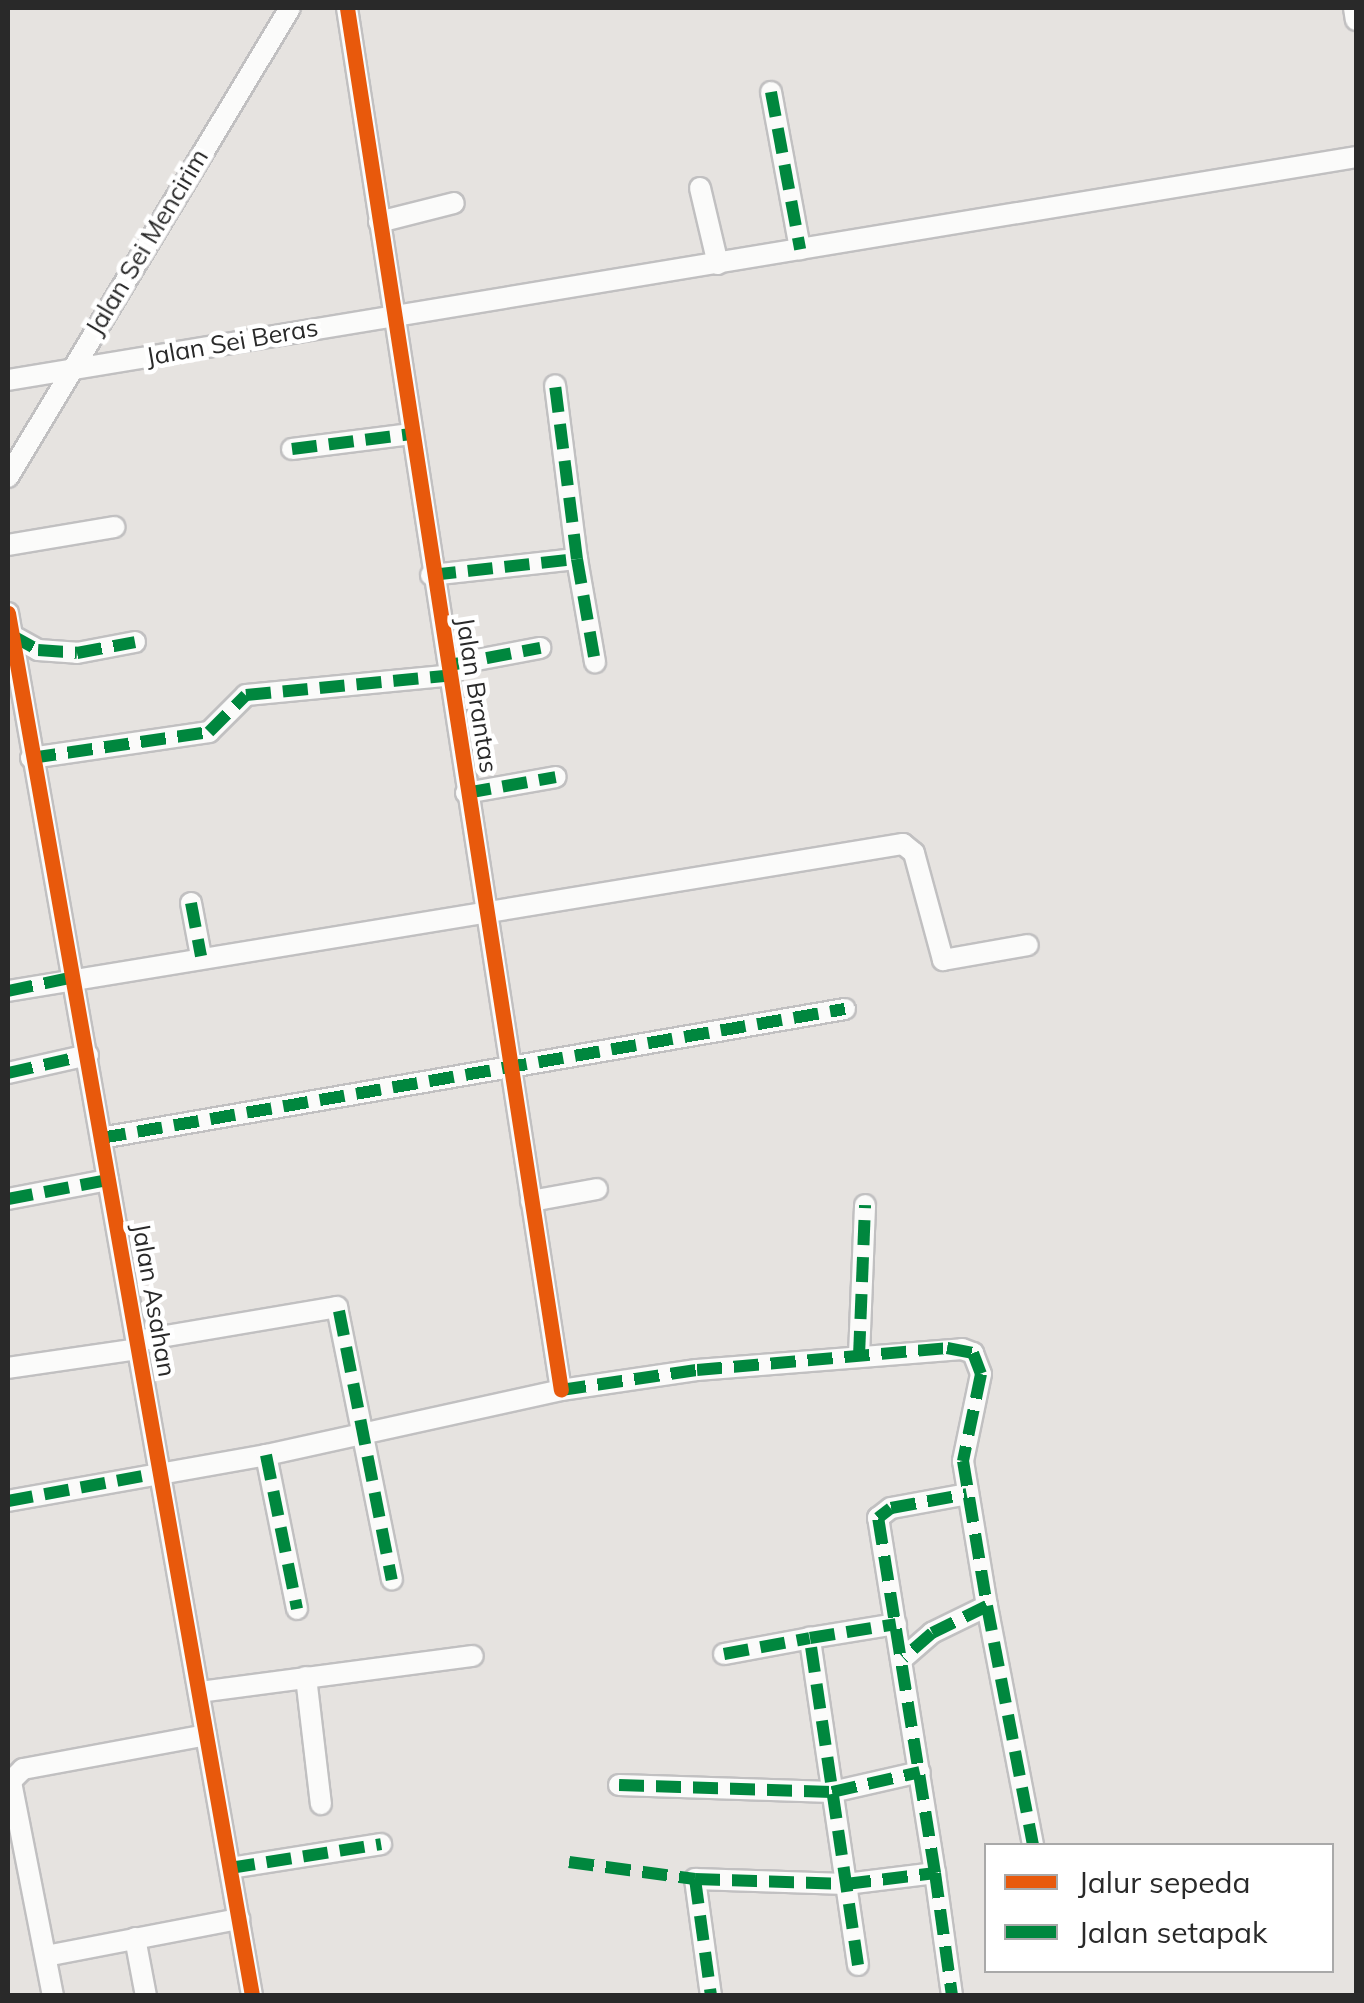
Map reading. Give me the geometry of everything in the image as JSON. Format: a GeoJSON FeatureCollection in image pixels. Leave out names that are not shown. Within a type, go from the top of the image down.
{"type":"FeatureCollection","features":[{"type":"Feature","properties":{"kind":"street","name":"Jalan Sei Mencirim"},"geometry":{"type":"LineString","coordinates":[[8,477],[290,8]]}},
{"type":"Feature","properties":{"kind":"street","name":"Jalan Brantas"},"geometry":{"type":"LineString","coordinates":[[346,8],[395,312],[430,576],[451,670],[508,1068],[561,1390]]}},
{"type":"Feature","properties":{"kind":"street"},"geometry":{"type":"LineString","coordinates":[[1354,8],[1356,20]]}},
{"type":"Feature","properties":{"kind":"street"},"geometry":{"type":"LineString","coordinates":[[771,92],[800,249]]}},
{"type":"Feature","properties":{"kind":"street","name":"Jalan Sei Beras"},"geometry":{"type":"LineString","coordinates":[[8,380],[395,312],[718,264],[1356,157]]}},
{"type":"Feature","properties":{"kind":"street"},"geometry":{"type":"LineString","coordinates":[[700,188],[718,264]]}},
{"type":"Feature","properties":{"kind":"street"},"geometry":{"type":"LineString","coordinates":[[379,222],[454,203]]}},
{"type":"Feature","properties":{"kind":"street"},"geometry":{"type":"LineString","coordinates":[[554,385],[595,662]]}},
{"type":"Feature","properties":{"kind":"street"},"geometry":{"type":"LineString","coordinates":[[292,449],[412,434]]}},
{"type":"Feature","properties":{"kind":"street"},"geometry":{"type":"LineString","coordinates":[[8,544],[114,527]]}},
{"type":"Feature","properties":{"kind":"street"},"geometry":{"type":"LineString","coordinates":[[430,576],[577,559]]}},
{"type":"Feature","properties":{"kind":"street","name":"Jalan Asahan"},"geometry":{"type":"LineString","coordinates":[[8,613],[252,1996]]}},
{"type":"Feature","properties":{"kind":"street"},"geometry":{"type":"LineString","coordinates":[[11,636],[38,650],[77,653],[135,642]]}},
{"type":"Feature","properties":{"kind":"street"},"geometry":{"type":"LineString","coordinates":[[32,758],[208,732],[246,695],[451,670],[540,648]]}},
{"type":"Feature","properties":{"kind":"street"},"geometry":{"type":"LineString","coordinates":[[466,792],[556,777]]}},
{"type":"Feature","properties":{"kind":"street"},"geometry":{"type":"LineString","coordinates":[[8,991],[201,956],[903,844],[914,854],[943,960],[1028,945]]}},
{"type":"Feature","properties":{"kind":"street"},"geometry":{"type":"LineString","coordinates":[[191,903],[201,956]]}},
{"type":"Feature","properties":{"kind":"street"},"geometry":{"type":"LineString","coordinates":[[101,1138],[845,1008]]}},
{"type":"Feature","properties":{"kind":"street"},"geometry":{"type":"LineString","coordinates":[[8,1073],[88,1055]]}},
{"type":"Feature","properties":{"kind":"street"},"geometry":{"type":"LineString","coordinates":[[8,1199],[108,1180]]}},
{"type":"Feature","properties":{"kind":"street"},"geometry":{"type":"LineString","coordinates":[[531,1201],[596,1189]]}},
{"type":"Feature","properties":{"kind":"street"},"geometry":{"type":"LineString","coordinates":[[859,1356],[866,1205]]}},
{"type":"Feature","properties":{"kind":"street"},"geometry":{"type":"LineString","coordinates":[[8,1368],[334,1306],[392,1580]]}},
{"type":"Feature","properties":{"kind":"street"},"geometry":{"type":"LineString","coordinates":[[8,1501],[266,1455],[561,1390],[946,1348],[973,1353],[981,1374],[975,1420],[963,1448],[967,1494],[1032,1843]]}},
{"type":"Feature","properties":{"kind":"street"},"geometry":{"type":"LineString","coordinates":[[266,1455],[297,1609]]}},
{"type":"Feature","properties":{"kind":"street"},"geometry":{"type":"LineString","coordinates":[[952,1996],[879,1514],[967,1494]]}},
{"type":"Feature","properties":{"kind":"street"},"geometry":{"type":"LineString","coordinates":[[903,1658],[932,1633],[987,1606]]}},
{"type":"Feature","properties":{"kind":"street"},"geometry":{"type":"LineString","coordinates":[[724,1654],[896,1624]]}},
{"type":"Feature","properties":{"kind":"street"},"geometry":{"type":"LineString","coordinates":[[810,1638],[858,1965]]}},
{"type":"Feature","properties":{"kind":"street"},"geometry":{"type":"LineString","coordinates":[[199,1692],[473,1656]]}},
{"type":"Feature","properties":{"kind":"street"},"geometry":{"type":"LineString","coordinates":[[306,1677],[322,1804]]}},
{"type":"Feature","properties":{"kind":"street"},"geometry":{"type":"LineString","coordinates":[[53,1996],[11,1793],[16,1773],[206,1735]]}},
{"type":"Feature","properties":{"kind":"street"},"geometry":{"type":"LineString","coordinates":[[618,1785],[832,1792],[920,1772]]}},
{"type":"Feature","properties":{"kind":"street"},"geometry":{"type":"LineString","coordinates":[[230,1868],[381,1844]]}},
{"type":"Feature","properties":{"kind":"street"},"geometry":{"type":"LineString","coordinates":[[711,1996],[695,1880],[846,1884],[935,1874]]}},
{"type":"Feature","properties":{"kind":"street"},"geometry":{"type":"LineString","coordinates":[[46,1956],[239,1919]]}},
{"type":"Feature","properties":{"kind":"street"},"geometry":{"type":"LineString","coordinates":[[134,1938],[146,1996]]}},
{"type":"Feature","properties":{"kind":"marked path"},"geometry":{"type":"LineString","coordinates":[[771,92],[800,249]]}},
{"type":"Feature","properties":{"kind":"marked path"},"geometry":{"type":"LineString","coordinates":[[431,575],[577,559],[555,385]]}},
{"type":"Feature","properties":{"kind":"marked path"},"geometry":{"type":"LineString","coordinates":[[292,449],[411,434]]}},
{"type":"Feature","properties":{"kind":"marked path"},"geometry":{"type":"LineString","coordinates":[[577,559],[595,662]]}},
{"type":"Feature","properties":{"kind":"marked path"},"geometry":{"type":"LineString","coordinates":[[11,635],[38,650],[77,653],[135,642]]}},
{"type":"Feature","properties":{"kind":"marked path"},"geometry":{"type":"LineString","coordinates":[[450,665],[540,648]]}},
{"type":"Feature","properties":{"kind":"marked path"},"geometry":{"type":"LineString","coordinates":[[31,758],[209,732],[246,695],[452,675]]}},
{"type":"Feature","properties":{"kind":"marked path"},"geometry":{"type":"LineString","coordinates":[[466,793],[556,777]]}},
{"type":"Feature","properties":{"kind":"marked path"},"geometry":{"type":"LineString","coordinates":[[191,903],[201,956]]}},
{"type":"Feature","properties":{"kind":"marked path"},"geometry":{"type":"LineString","coordinates":[[8,991],[74,977]]}},
{"type":"Feature","properties":{"kind":"marked path"},"geometry":{"type":"LineString","coordinates":[[101,1138],[845,1009]]}},
{"type":"Feature","properties":{"kind":"marked path"},"geometry":{"type":"LineString","coordinates":[[8,1073],[88,1055]]}},
{"type":"Feature","properties":{"kind":"marked path"},"geometry":{"type":"LineString","coordinates":[[8,1199],[108,1180]]}},
{"type":"Feature","properties":{"kind":"marked path"},"geometry":{"type":"LineString","coordinates":[[859,1356],[865,1205]]}},
{"type":"Feature","properties":{"kind":"marked path"},"geometry":{"type":"LineString","coordinates":[[339,1311],[392,1580]]}},
{"type":"Feature","properties":{"kind":"marked path"},"geometry":{"type":"LineString","coordinates":[[561,1390],[697,1370],[947,1348],[973,1353],[981,1374],[963,1461],[987,1606],[932,1633],[903,1658]]}},
{"type":"Feature","properties":{"kind":"marked path"},"geometry":{"type":"LineString","coordinates":[[266,1455],[297,1609]]}},
{"type":"Feature","properties":{"kind":"marked path"},"geometry":{"type":"LineString","coordinates":[[8,1501],[159,1473]]}},
{"type":"Feature","properties":{"kind":"marked path"},"geometry":{"type":"LineString","coordinates":[[569,1862],[695,1879],[846,1884],[935,1873],[878,1518],[891,1508],[967,1494]]}},
{"type":"Feature","properties":{"kind":"marked path"},"geometry":{"type":"LineString","coordinates":[[987,1606],[1032,1843]]}},
{"type":"Feature","properties":{"kind":"marked path"},"geometry":{"type":"LineString","coordinates":[[858,1965],[810,1638],[896,1624]]}},
{"type":"Feature","properties":{"kind":"marked path"},"geometry":{"type":"LineString","coordinates":[[724,1654],[810,1638]]}},
{"type":"Feature","properties":{"kind":"marked path"},"geometry":{"type":"LineString","coordinates":[[619,1785],[832,1792],[920,1772]]}},
{"type":"Feature","properties":{"kind":"marked path"},"geometry":{"type":"LineString","coordinates":[[230,1868],[381,1844]]}},
{"type":"Feature","properties":{"kind":"marked path"},"geometry":{"type":"LineString","coordinates":[[935,1873],[952,1996]]}},
{"type":"Feature","properties":{"kind":"marked path"},"geometry":{"type":"LineString","coordinates":[[695,1879],[711,1996]]}},
{"type":"Feature","properties":{"kind":"cycle path"},"geometry":{"type":"LineString","coordinates":[[347,8],[561,1390]]}},
{"type":"Feature","properties":{"kind":"cycle path"},"geometry":{"type":"LineString","coordinates":[[8,613],[252,1996]]}}]}
